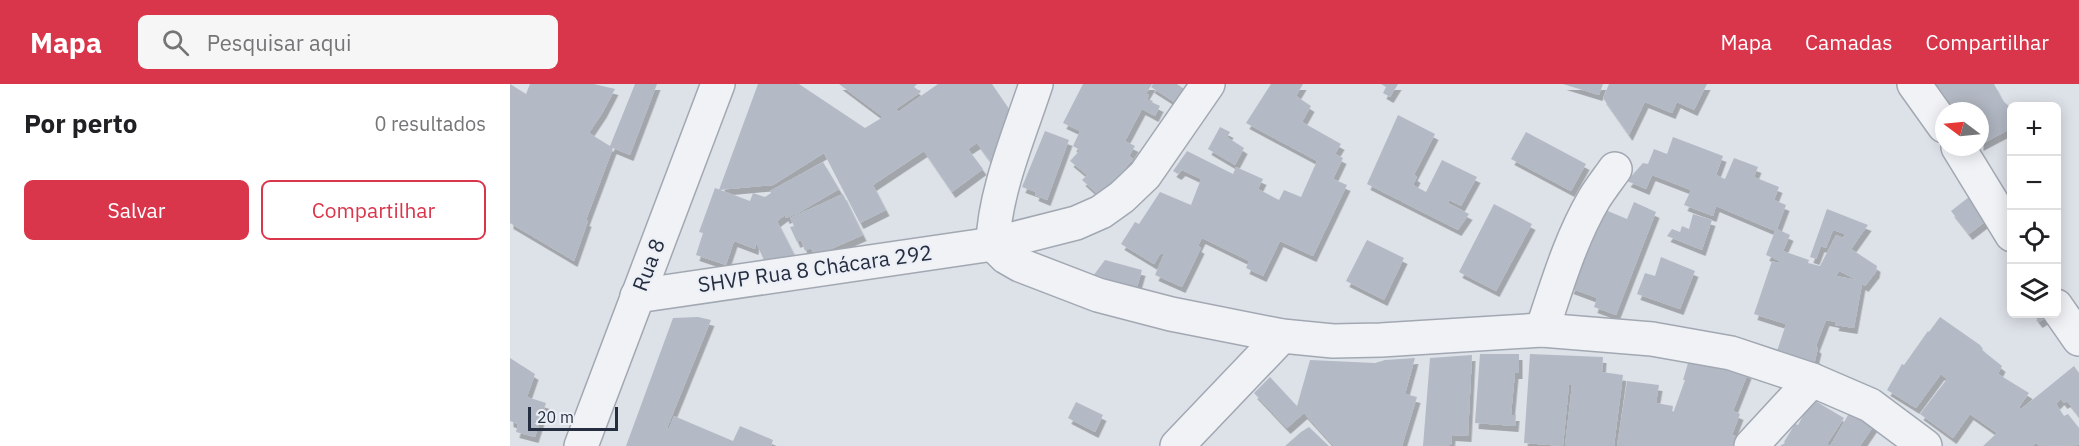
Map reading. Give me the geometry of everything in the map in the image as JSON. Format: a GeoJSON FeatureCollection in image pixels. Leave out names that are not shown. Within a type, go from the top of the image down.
{"type":"FeatureCollection","features":[{"type":"Feature","properties":{"kind":"street","name":"Rua 8"},"geometry":{"type":"LineString","coordinates":[[581,446],[718,84]]}},
{"type":"Feature","properties":{"kind":"street"},"geometry":{"type":"LineString","coordinates":[[1036,84],[995,217],[993,244],[1006,257],[1020,265],[1098,295],[1171,314],[1282,336],[1333,341],[1381,340],[1542,330],[1685,343],[1731,353],[1812,380],[1870,405],[1925,446]]}},
{"type":"Feature","properties":{"kind":"street","name":"SHVP Rua 8 Chácara 292"},"geometry":{"type":"LineString","coordinates":[[637,296],[993,244],[1076,223],[1101,212],[1122,197],[1145,175],[1208,84]]}},
{"type":"Feature","properties":{"kind":"street"},"geometry":{"type":"LineString","coordinates":[[1914,84],[1935,113]]}},
{"type":"Feature","properties":{"kind":"street"},"geometry":{"type":"LineString","coordinates":[[1964,156],[2007,227]]}},
{"type":"Feature","properties":{"kind":"street"},"geometry":{"type":"LineString","coordinates":[[1542,330],[1580,227],[1594,198],[1615,169]]}},
{"type":"Feature","properties":{"kind":"street"},"geometry":{"type":"LineString","coordinates":[[2061,313],[2079,339]]}},
{"type":"Feature","properties":{"kind":"street"},"geometry":{"type":"LineString","coordinates":[[1177,446],[1282,336]]}},
{"type":"Feature","properties":{"kind":"street"},"geometry":{"type":"LineString","coordinates":[[1751,446],[1812,380]]}},
{"type":"Feature","properties":{"kind":"building"},"geometry":{"type":"Polygon","coordinates":[[[510,84],[526,94],[530,84],[594,84],[615,89],[589,133],[610,146],[635,84],[657,84],[630,155],[613,148],[586,220],[588,221],[574,261],[510,223],[510,84]]]}},
{"type":"Feature","properties":{"kind":"building"},"geometry":{"type":"Polygon","coordinates":[[[758,84],[799,84],[865,128],[883,117],[839,84],[917,84],[914,87],[921,92],[896,109],[898,112],[938,84],[992,84],[1009,109],[991,162],[977,143],[968,149],[983,169],[952,192],[924,151],[873,185],[886,210],[860,223],[824,153],[773,185],[719,190],[758,84]]]}},
{"type":"Feature","properties":{"kind":"building"},"geometry":{"type":"Polygon","coordinates":[[[1083,84],[1152,84],[1146,94],[1149,95],[1147,100],[1160,106],[1155,116],[1142,109],[1125,141],[1135,146],[1129,156],[1133,159],[1101,197],[1082,180],[1087,175],[1070,161],[1080,150],[1073,146],[1080,131],[1063,123],[1083,84]]]}},
{"type":"Feature","properties":{"kind":"building"},"geometry":{"type":"Polygon","coordinates":[[[1153,84],[1177,84],[1184,89],[1176,103],[1151,87],[1153,84]]]}},
{"type":"Feature","properties":{"kind":"building"},"geometry":{"type":"Polygon","coordinates":[[[1271,84],[1303,84],[1296,96],[1311,106],[1302,122],[1341,144],[1335,154],[1343,158],[1333,179],[1347,185],[1313,256],[1280,241],[1263,276],[1246,268],[1249,261],[1202,238],[1198,246],[1201,248],[1182,287],[1155,275],[1164,254],[1161,253],[1154,264],[1121,244],[1135,222],[1139,224],[1160,192],[1191,205],[1201,179],[1182,170],[1178,174],[1173,171],[1187,151],[1233,174],[1236,167],[1263,179],[1258,189],[1279,200],[1284,190],[1301,197],[1317,161],[1246,123],[1271,84]]]}},
{"type":"Feature","properties":{"kind":"building"},"geometry":{"type":"Polygon","coordinates":[[[1381,84],[1398,84],[1390,97],[1383,93],[1386,87],[1381,84]]]}},
{"type":"Feature","properties":{"kind":"building"},"geometry":{"type":"Polygon","coordinates":[[[1563,84],[1603,84],[1599,95],[1563,84]]]}},
{"type":"Feature","properties":{"kind":"building"},"geometry":{"type":"Polygon","coordinates":[[[1609,84],[1707,84],[1694,110],[1677,102],[1672,113],[1645,102],[1629,135],[1603,98],[1609,84]]]}},
{"type":"Feature","properties":{"kind":"building"},"geometry":{"type":"Polygon","coordinates":[[[1934,84],[1994,84],[2007,105],[2007,131],[1989,140],[1989,102],[1950,102],[1934,84]]]}},
{"type":"Feature","properties":{"kind":"building"},"geometry":{"type":"Polygon","coordinates":[[[1398,115],[1435,134],[1414,175],[1417,177],[1413,185],[1426,192],[1442,160],[1477,177],[1461,206],[1449,200],[1448,203],[1469,214],[1458,230],[1367,184],[1398,115]]]}},
{"type":"Feature","properties":{"kind":"building"},"geometry":{"type":"Polygon","coordinates":[[[1220,127],[1230,132],[1227,137],[1244,148],[1235,165],[1208,149],[1220,127]]]}},
{"type":"Feature","properties":{"kind":"building"},"geometry":{"type":"Polygon","coordinates":[[[1045,131],[1069,140],[1047,200],[1035,195],[1036,192],[1022,187],[1045,131]]]}},
{"type":"Feature","properties":{"kind":"building"},"geometry":{"type":"Polygon","coordinates":[[[1526,132],[1586,164],[1571,191],[1511,159],[1526,132]]]}},
{"type":"Feature","properties":{"kind":"building"},"geometry":{"type":"Polygon","coordinates":[[[1673,137],[1723,156],[1716,175],[1725,179],[1734,158],[1758,167],[1754,177],[1779,187],[1774,200],[1786,205],[1777,229],[1790,235],[1783,251],[1809,260],[1808,263],[1820,266],[1836,235],[1843,238],[1845,234],[1833,230],[1826,248],[1821,246],[1816,259],[1810,257],[1827,209],[1868,225],[1851,249],[1877,266],[1876,272],[1865,286],[1862,284],[1854,328],[1835,325],[1836,322],[1826,320],[1816,346],[1818,348],[1814,365],[1777,351],[1786,324],[1754,314],[1772,261],[1778,263],[1780,261],[1766,255],[1775,231],[1716,206],[1713,216],[1684,205],[1691,190],[1652,175],[1646,189],[1627,181],[1643,163],[1648,164],[1654,149],[1667,154],[1673,137]],[[1839,271],[1836,276],[1857,280],[1839,271]]]}},
{"type":"Feature","properties":{"kind":"building"},"geometry":{"type":"Polygon","coordinates":[[[823,162],[839,189],[800,212],[786,218],[785,215],[777,221],[797,260],[767,267],[756,242],[755,249],[734,241],[726,265],[696,255],[703,233],[699,232],[715,188],[750,201],[753,193],[765,197],[771,193],[770,191],[823,162]]]}},
{"type":"Feature","properties":{"kind":"building"},"geometry":{"type":"Polygon","coordinates":[[[843,194],[863,235],[815,256],[811,248],[805,251],[801,240],[797,242],[790,227],[794,226],[790,218],[843,194]]]}},
{"type":"Feature","properties":{"kind":"building"},"geometry":{"type":"Polygon","coordinates":[[[1969,197],[1986,221],[1969,234],[1951,211],[1969,197]]]}},
{"type":"Feature","properties":{"kind":"building"},"geometry":{"type":"Polygon","coordinates":[[[1634,202],[1656,212],[1616,315],[1594,307],[1597,298],[1570,288],[1603,209],[1627,219],[1634,202]]]}},
{"type":"Feature","properties":{"kind":"building"},"geometry":{"type":"Polygon","coordinates":[[[1494,204],[1532,224],[1496,291],[1459,272],[1494,204]]]}},
{"type":"Feature","properties":{"kind":"building"},"geometry":{"type":"Polygon","coordinates":[[[1693,214],[1712,220],[1702,250],[1667,236],[1672,229],[1680,232],[1682,226],[1689,229],[1693,214]]]}},
{"type":"Feature","properties":{"kind":"building"},"geometry":{"type":"Polygon","coordinates":[[[1367,240],[1404,258],[1384,300],[1346,281],[1367,240]]]}},
{"type":"Feature","properties":{"kind":"building"},"geometry":{"type":"Polygon","coordinates":[[[1661,257],[1695,271],[1680,309],[1637,294],[1645,273],[1655,276],[1661,257]]]}},
{"type":"Feature","properties":{"kind":"building"},"geometry":{"type":"Polygon","coordinates":[[[1105,260],[1142,270],[1136,291],[1090,280],[1105,260]]]}},
{"type":"Feature","properties":{"kind":"building"},"geometry":{"type":"Polygon","coordinates":[[[698,317],[711,320],[667,428],[669,429],[674,416],[733,441],[740,426],[773,440],[771,446],[626,446],[673,318],[698,317]]]}},
{"type":"Feature","properties":{"kind":"building"},"geometry":{"type":"Polygon","coordinates":[[[1940,317],[1980,345],[1982,350],[2002,366],[1998,374],[2029,393],[2019,407],[2021,409],[2074,366],[2079,373],[2079,416],[2067,401],[2064,403],[2061,399],[2056,404],[2064,416],[2068,414],[2079,428],[2079,445],[2039,446],[2036,443],[2032,446],[1983,446],[1997,433],[1970,414],[1953,438],[1920,414],[1947,379],[1941,374],[1916,408],[1887,390],[1902,364],[1904,365],[1940,317]]]}},
{"type":"Feature","properties":{"kind":"building"},"geometry":{"type":"Polygon","coordinates":[[[1480,354],[1519,354],[1519,373],[1515,373],[1511,415],[1516,415],[1515,426],[1475,423],[1480,354]]]}},
{"type":"Feature","properties":{"kind":"building"},"geometry":{"type":"Polygon","coordinates":[[[1530,354],[1603,357],[1602,372],[1623,375],[1614,446],[1565,446],[1572,385],[1569,385],[1563,446],[1524,443],[1530,354]]]}},
{"type":"Feature","properties":{"kind":"building"},"geometry":{"type":"Polygon","coordinates":[[[1472,355],[1468,436],[1452,435],[1451,445],[1423,446],[1430,358],[1472,355]]]}},
{"type":"Feature","properties":{"kind":"building"},"geometry":{"type":"Polygon","coordinates":[[[510,358],[535,374],[527,397],[546,403],[535,437],[516,432],[518,424],[510,421],[510,358]]]}},
{"type":"Feature","properties":{"kind":"building"},"geometry":{"type":"Polygon","coordinates":[[[1415,358],[1405,394],[1417,397],[1402,446],[1334,446],[1304,413],[1287,428],[1254,393],[1270,377],[1297,406],[1310,360],[1375,363],[1415,358]]]}},
{"type":"Feature","properties":{"kind":"building"},"geometry":{"type":"Polygon","coordinates":[[[1688,363],[1730,365],[1748,373],[1733,411],[1740,414],[1732,435],[1742,438],[1738,446],[1617,446],[1627,381],[1659,385],[1656,403],[1673,406],[1671,419],[1685,380],[1683,380],[1688,363]]]}},
{"type":"Feature","properties":{"kind":"building"},"geometry":{"type":"Polygon","coordinates":[[[1812,399],[1844,418],[1827,444],[1830,446],[1780,446],[1785,443],[1795,424],[1798,425],[1812,399]]]}},
{"type":"Feature","properties":{"kind":"building"},"geometry":{"type":"Polygon","coordinates":[[[1076,402],[1103,415],[1095,432],[1068,418],[1076,402]]]}},
{"type":"Feature","properties":{"kind":"building"},"geometry":{"type":"Polygon","coordinates":[[[1851,410],[1875,424],[1860,446],[1830,446],[1851,410]]]}},
{"type":"Feature","properties":{"kind":"building"},"geometry":{"type":"Polygon","coordinates":[[[1309,427],[1329,446],[1285,446],[1301,432],[1309,427]]]}}]}
